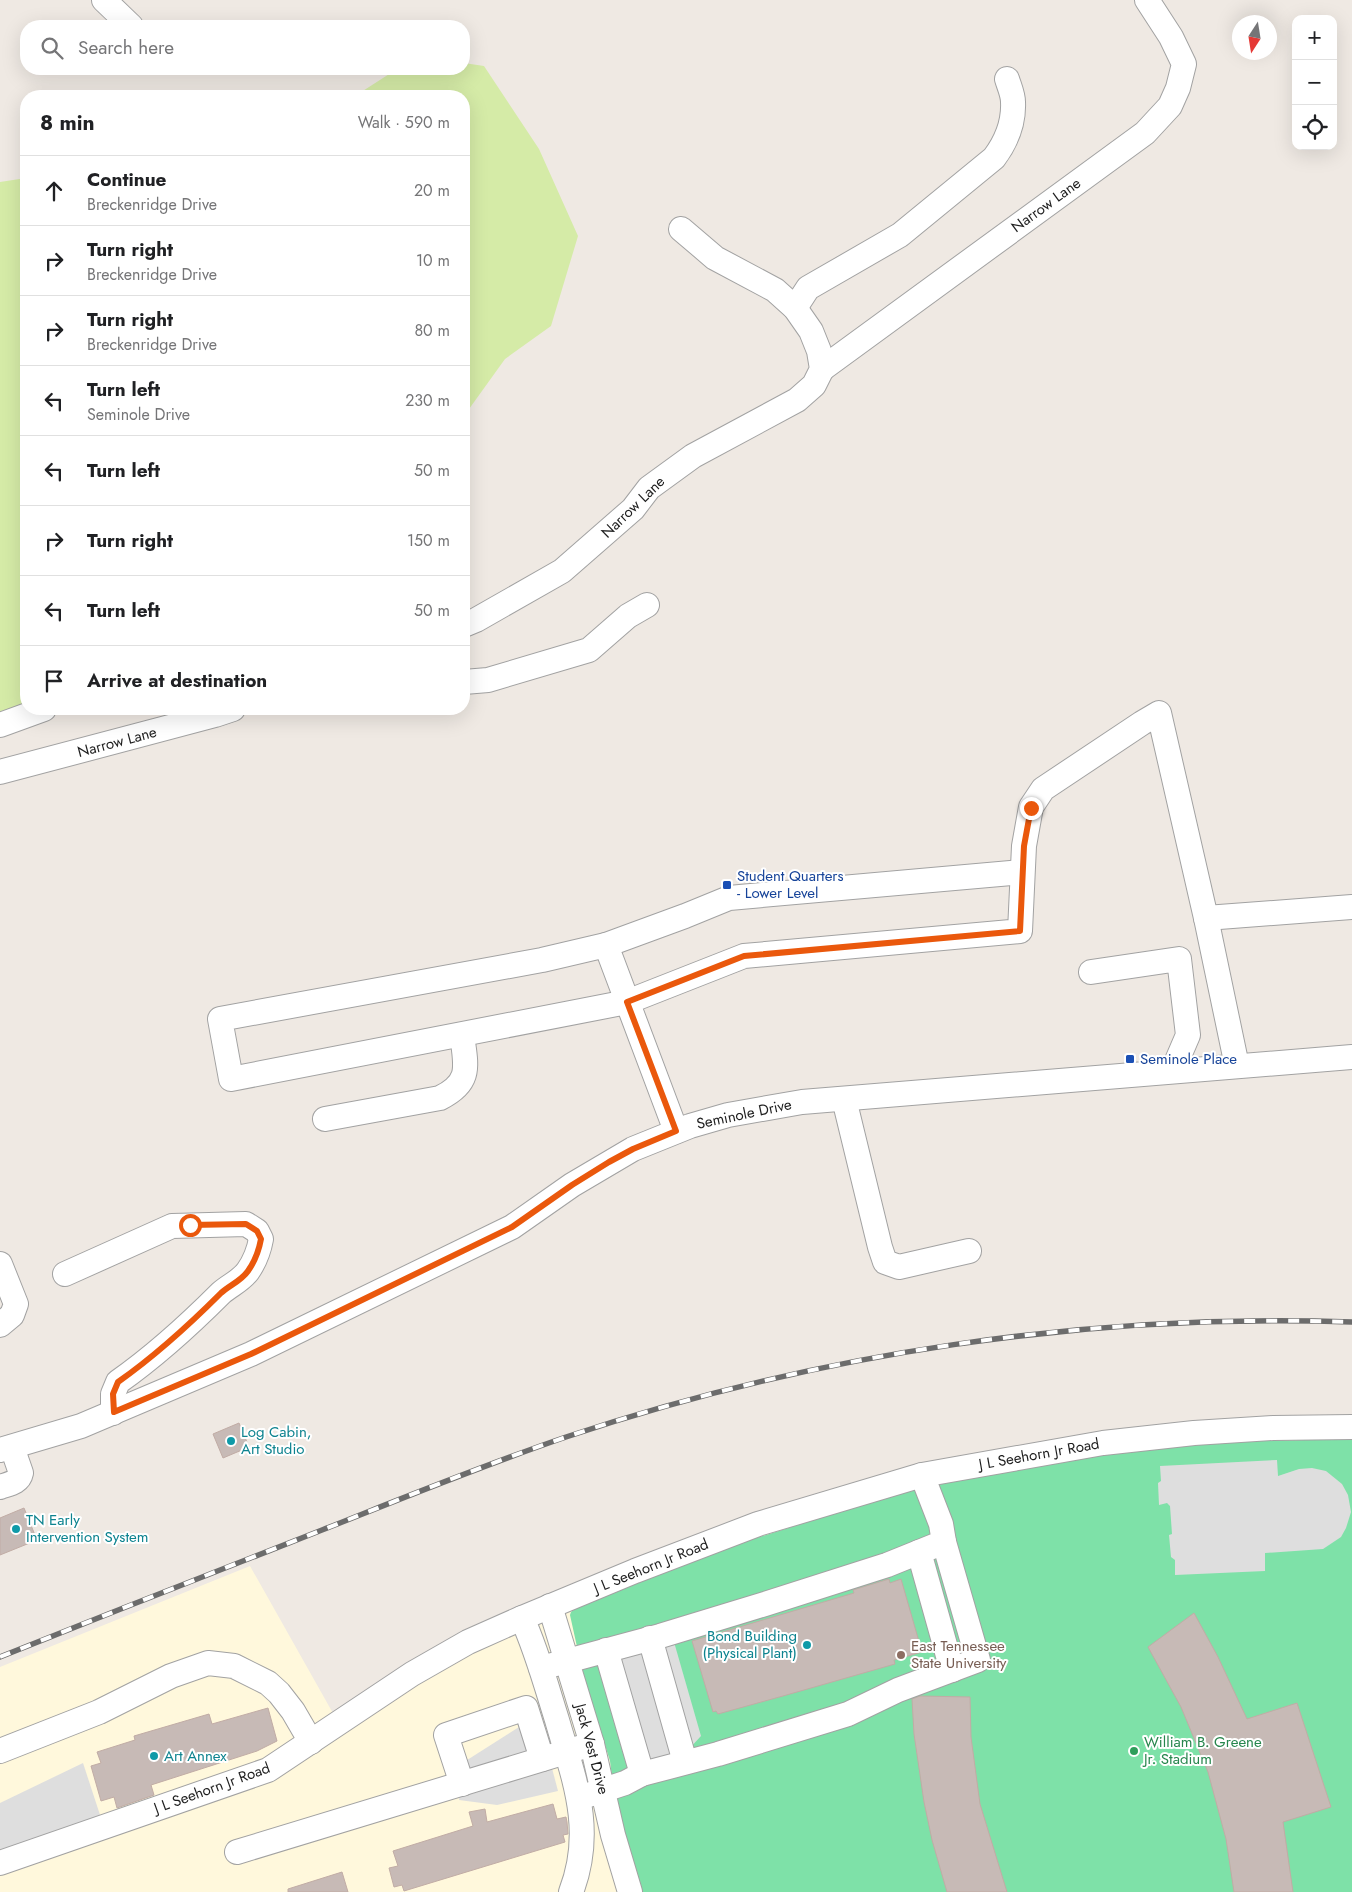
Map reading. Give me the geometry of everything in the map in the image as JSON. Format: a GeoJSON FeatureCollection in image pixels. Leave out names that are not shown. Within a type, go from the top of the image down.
{"type":"FeatureCollection","features":[{"type":"Feature","properties":{"kind":"street"},"geometry":{"type":"LineString","coordinates":[[104,0],[125,20]]}},
{"type":"Feature","properties":{"kind":"street","name":"Narrow Lane"},"geometry":{"type":"LineString","coordinates":[[470,622],[562,571],[633,509],[649,488],[693,456],[797,400],[814,385],[822,369],[1145,133],[1170,106],[1178,88],[1184,64],[1171,37],[1147,0]]}},
{"type":"Feature","properties":{"kind":"street"},"geometry":{"type":"LineString","coordinates":[[796,308],[808,288],[900,235],[994,158],[1004,145],[1011,124],[1013,102],[1007,79]]}},
{"type":"Feature","properties":{"kind":"street"},"geometry":{"type":"LineString","coordinates":[[681,229],[715,258],[775,290],[796,308],[811,331],[819,351],[822,369]]}},
{"type":"Feature","properties":{"kind":"street"},"geometry":{"type":"LineString","coordinates":[[470,682],[488,680],[589,650],[628,616],[647,605]]}},
{"type":"Feature","properties":{"kind":"street"},"geometry":{"type":"LineString","coordinates":[[1022,872],[729,898],[606,945],[542,960],[220,1019],[231,1079],[627,1002],[744,956],[1020,931],[1026,828],[1031,808],[1043,789],[1159,713],[1206,918],[1237,1066]]}},
{"type":"Feature","properties":{"kind":"street"},"geometry":{"type":"LineString","coordinates":[[0,725],[28,715]]}},
{"type":"Feature","properties":{"kind":"street","name":"Narrow Lane"},"geometry":{"type":"LineString","coordinates":[[0,772],[213,715]]}},
{"type":"Feature","properties":{"kind":"street"},"geometry":{"type":"LineString","coordinates":[[1206,918],[1352,907]]}},
{"type":"Feature","properties":{"kind":"street"},"geometry":{"type":"LineString","coordinates":[[606,945],[676,1131]]}},
{"type":"Feature","properties":{"kind":"street"},"geometry":{"type":"LineString","coordinates":[[1091,972],[1179,959],[1188,1035],[1173,1070]]}},
{"type":"Feature","properties":{"kind":"street"},"geometry":{"type":"LineString","coordinates":[[325,1119],[440,1098],[454,1091],[464,1075],[466,1064],[462,1034]]}},
{"type":"Feature","properties":{"kind":"street","name":"Seminole Drive"},"geometry":{"type":"LineString","coordinates":[[6,1449],[81,1426],[251,1354],[512,1227],[572,1185],[633,1149],[676,1131],[728,1115],[802,1102],[1173,1070],[1352,1057]]}},
{"type":"Feature","properties":{"kind":"street"},"geometry":{"type":"LineString","coordinates":[[844,1099],[885,1262],[899,1267],[969,1251]]}},
{"type":"Feature","properties":{"kind":"street"},"geometry":{"type":"LineString","coordinates":[[65,1274],[172,1226],[246,1224],[257,1231],[261,1239],[254,1260],[248,1271],[238,1282],[223,1292],[205,1310],[118,1382],[113,1394],[114,1412]]}},
{"type":"Feature","properties":{"kind":"street"},"geometry":{"type":"LineString","coordinates":[[0,1264],[16,1304],[12,1316],[0,1325]]}},
{"type":"Feature","properties":{"kind":"street","name":"J L Seehorn Jr Road"},"geometry":{"type":"LineString","coordinates":[[0,1863],[268,1770],[412,1674],[468,1642],[635,1571],[758,1524],[922,1475],[996,1461],[1130,1440],[1273,1428],[1352,1427]]}},
{"type":"Feature","properties":{"kind":"street"},"geometry":{"type":"LineString","coordinates":[[0,1487],[16,1481],[20,1478],[21,1473],[6,1449]]}},
{"type":"Feature","properties":{"kind":"street"},"geometry":{"type":"LineString","coordinates":[[579,1798],[642,1774],[718,1754],[848,1714],[898,1690],[978,1660],[944,1542],[941,1524],[922,1475]]}},
{"type":"Feature","properties":{"kind":"street"},"geometry":{"type":"LineString","coordinates":[[541,1668],[650,1638],[888,1565],[944,1542]]}},
{"type":"Feature","properties":{"kind":"street"},"geometry":{"type":"LineString","coordinates":[[919,1552],[952,1670]]}},
{"type":"Feature","properties":{"kind":"street","name":"Jack Vest Drive"},"geometry":{"type":"LineString","coordinates":[[550,1606],[592,1744],[613,1834],[630,1892]]}},
{"type":"Feature","properties":{"kind":"street","name":"Jack Vest Drive"},"geometry":{"type":"LineString","coordinates":[[522,1618],[541,1668],[579,1798],[582,1828],[581,1843],[578,1868],[571,1892]]}},
{"type":"Feature","properties":{"kind":"street"},"geometry":{"type":"LineString","coordinates":[[650,1638],[685,1762]]}},
{"type":"Feature","properties":{"kind":"street"},"geometry":{"type":"LineString","coordinates":[[606,1650],[642,1774]]}},
{"type":"Feature","properties":{"kind":"street"},"geometry":{"type":"LineString","coordinates":[[0,1751],[99,1712],[171,1676],[208,1663],[234,1666],[268,1684],[279,1693],[293,1711],[312,1742]]}},
{"type":"Feature","properties":{"kind":"street"},"geometry":{"type":"LineString","coordinates":[[462,1784],[446,1735],[526,1708],[542,1759]]}},
{"type":"Feature","properties":{"kind":"street"},"geometry":{"type":"LineString","coordinates":[[237,1852],[592,1744]]}},
{"type":"Feature","properties":{"kind":"shaded area","name":"East Tennessee State University"},"geometry":{"type":"Polygon","coordinates":[[[1345,1435],[1352,1892],[0,1892],[0,1667],[250,1566],[343,1731],[468,1642],[760,1534],[947,1483],[997,1472],[1161,1447],[1345,1435]]]}},
{"type":"Feature","properties":{"kind":"shaded area"},"geometry":{"type":"Polygon","coordinates":[[[1277,1460],[1278,1476],[1299,1469],[1312,1468],[1326,1471],[1342,1484],[1348,1495],[1351,1512],[1341,1537],[1323,1549],[1265,1553],[1265,1571],[1175,1575],[1175,1560],[1171,1557],[1169,1535],[1172,1534],[1170,1506],[1167,1503],[1159,1505],[1158,1483],[1161,1481],[1160,1466],[1277,1460]]]}},
{"type":"Feature","properties":{"kind":"shaded area"},"geometry":{"type":"Polygon","coordinates":[[[674,1642],[701,1736],[689,1749],[631,1768],[600,1663],[674,1642]]]}},
{"type":"Feature","properties":{"kind":"shaded area"},"geometry":{"type":"Polygon","coordinates":[[[538,1715],[558,1791],[497,1805],[459,1800],[464,1762],[538,1715]]]}},
{"type":"Feature","properties":{"kind":"shaded area"},"geometry":{"type":"Polygon","coordinates":[[[83,1763],[102,1821],[0,1853],[0,1803],[83,1763]]]}},
{"type":"Feature","properties":{"kind":"green space"},"geometry":{"type":"Polygon","coordinates":[[[470,64],[484,66],[539,149],[578,236],[551,326],[505,359],[470,408],[470,90],[364,90],[388,75],[470,75],[470,64]]]}},
{"type":"Feature","properties":{"kind":"green space"},"geometry":{"type":"Polygon","coordinates":[[[20,179],[20,712],[0,721],[0,182],[20,179]]]}},
{"type":"Feature","properties":{"kind":"green space","name":"East Tennessee State University"},"geometry":{"type":"Polygon","coordinates":[[[1352,1439],[1352,1892],[637,1892],[619,1834],[610,1761],[583,1674],[570,1615],[576,1608],[718,1550],[887,1497],[997,1471],[1105,1453],[1252,1441],[1352,1439]]]}},
{"type":"Feature","properties":{"kind":"building","name":"Log Cabin, Art Studio"},"geometry":{"type":"Polygon","coordinates":[[[239,1423],[249,1447],[223,1458],[213,1434],[239,1423]]]}},
{"type":"Feature","properties":{"kind":"building","name":"TN Early Intervention System"},"geometry":{"type":"Polygon","coordinates":[[[24,1508],[37,1540],[0,1555],[0,1518],[24,1508]]]}},
{"type":"Feature","properties":{"kind":"building","name":"Bond Building (Physical Plant)"},"geometry":{"type":"Polygon","coordinates":[[[889,1579],[890,1583],[901,1579],[922,1652],[894,1660],[895,1664],[718,1714],[716,1711],[713,1712],[692,1641],[854,1593],[853,1590],[889,1579]]]}},
{"type":"Feature","properties":{"kind":"building"},"geometry":{"type":"Polygon","coordinates":[[[1194,1613],[1218,1657],[1247,1719],[1297,1703],[1331,1807],[1283,1822],[1293,1892],[1234,1892],[1226,1839],[1208,1772],[1181,1707],[1148,1647],[1194,1613]]]}},
{"type":"Feature","properties":{"kind":"building"},"geometry":{"type":"Polygon","coordinates":[[[920,1696],[970,1697],[971,1737],[980,1804],[1007,1892],[947,1892],[932,1840],[924,1802],[914,1734],[912,1699],[920,1696]]]}},
{"type":"Feature","properties":{"kind":"building","name":"Art Annex"},"geometry":{"type":"Polygon","coordinates":[[[268,1708],[277,1741],[257,1751],[151,1785],[154,1795],[117,1808],[114,1797],[101,1801],[91,1766],[101,1763],[97,1752],[135,1740],[134,1736],[209,1714],[212,1724],[268,1708]]]}},
{"type":"Feature","properties":{"kind":"building"},"geometry":{"type":"Polygon","coordinates":[[[553,1804],[557,1819],[566,1817],[568,1834],[563,1835],[565,1842],[404,1891],[402,1885],[394,1887],[389,1868],[398,1866],[393,1851],[473,1826],[469,1812],[485,1809],[487,1822],[553,1804]]]}},
{"type":"Feature","properties":{"kind":"building"},"geometry":{"type":"Polygon","coordinates":[[[342,1872],[348,1892],[288,1892],[288,1889],[342,1872]]]}},
{"type":"Feature","properties":{"kind":"railway"},"geometry":{"type":"LineString","coordinates":[[0,1657],[474,1470],[566,1437],[661,1408],[757,1382],[855,1361],[1053,1332],[1153,1324],[1252,1321],[1352,1322]]}},
{"type":"Feature","properties":{"kind":"place","name":"Student Quarters - Lower Level"},"geometry":{"type":"Point","coordinates":[727,885]}},
{"type":"Feature","properties":{"kind":"place","name":"Seminole Place"},"geometry":{"type":"Point","coordinates":[1130,1059]}},
{"type":"Feature","properties":{"kind":"place","name":"Log Cabin, Art Studio"},"geometry":{"type":"Point","coordinates":[231,1441]}},
{"type":"Feature","properties":{"kind":"place","name":"TN Early Intervention System"},"geometry":{"type":"Point","coordinates":[16,1529]}},
{"type":"Feature","properties":{"kind":"place","name":"Bond Building (Physical Plant)"},"geometry":{"type":"Point","coordinates":[807,1645]}},
{"type":"Feature","properties":{"kind":"place","name":"East Tennessee State University"},"geometry":{"type":"Point","coordinates":[901,1655]}},
{"type":"Feature","properties":{"kind":"place","name":"William B. Greene Jr. Stadium"},"geometry":{"type":"Point","coordinates":[1134,1751]}},
{"type":"Feature","properties":{"kind":"place","name":"Art Annex"},"geometry":{"type":"Point","coordinates":[154,1756]}},
{"type":"Feature","properties":{"kind":"route"},"geometry":{"type":"LineString","coordinates":[[190,1225],[246,1224],[257,1231],[261,1239],[258,1250],[248,1271],[238,1282],[223,1292],[205,1310],[118,1382],[113,1394],[114,1412],[251,1354],[512,1227],[609,1162],[633,1149],[676,1131],[627,1002],[744,956],[1020,931],[1024,846],[1031,808]]}}]}
